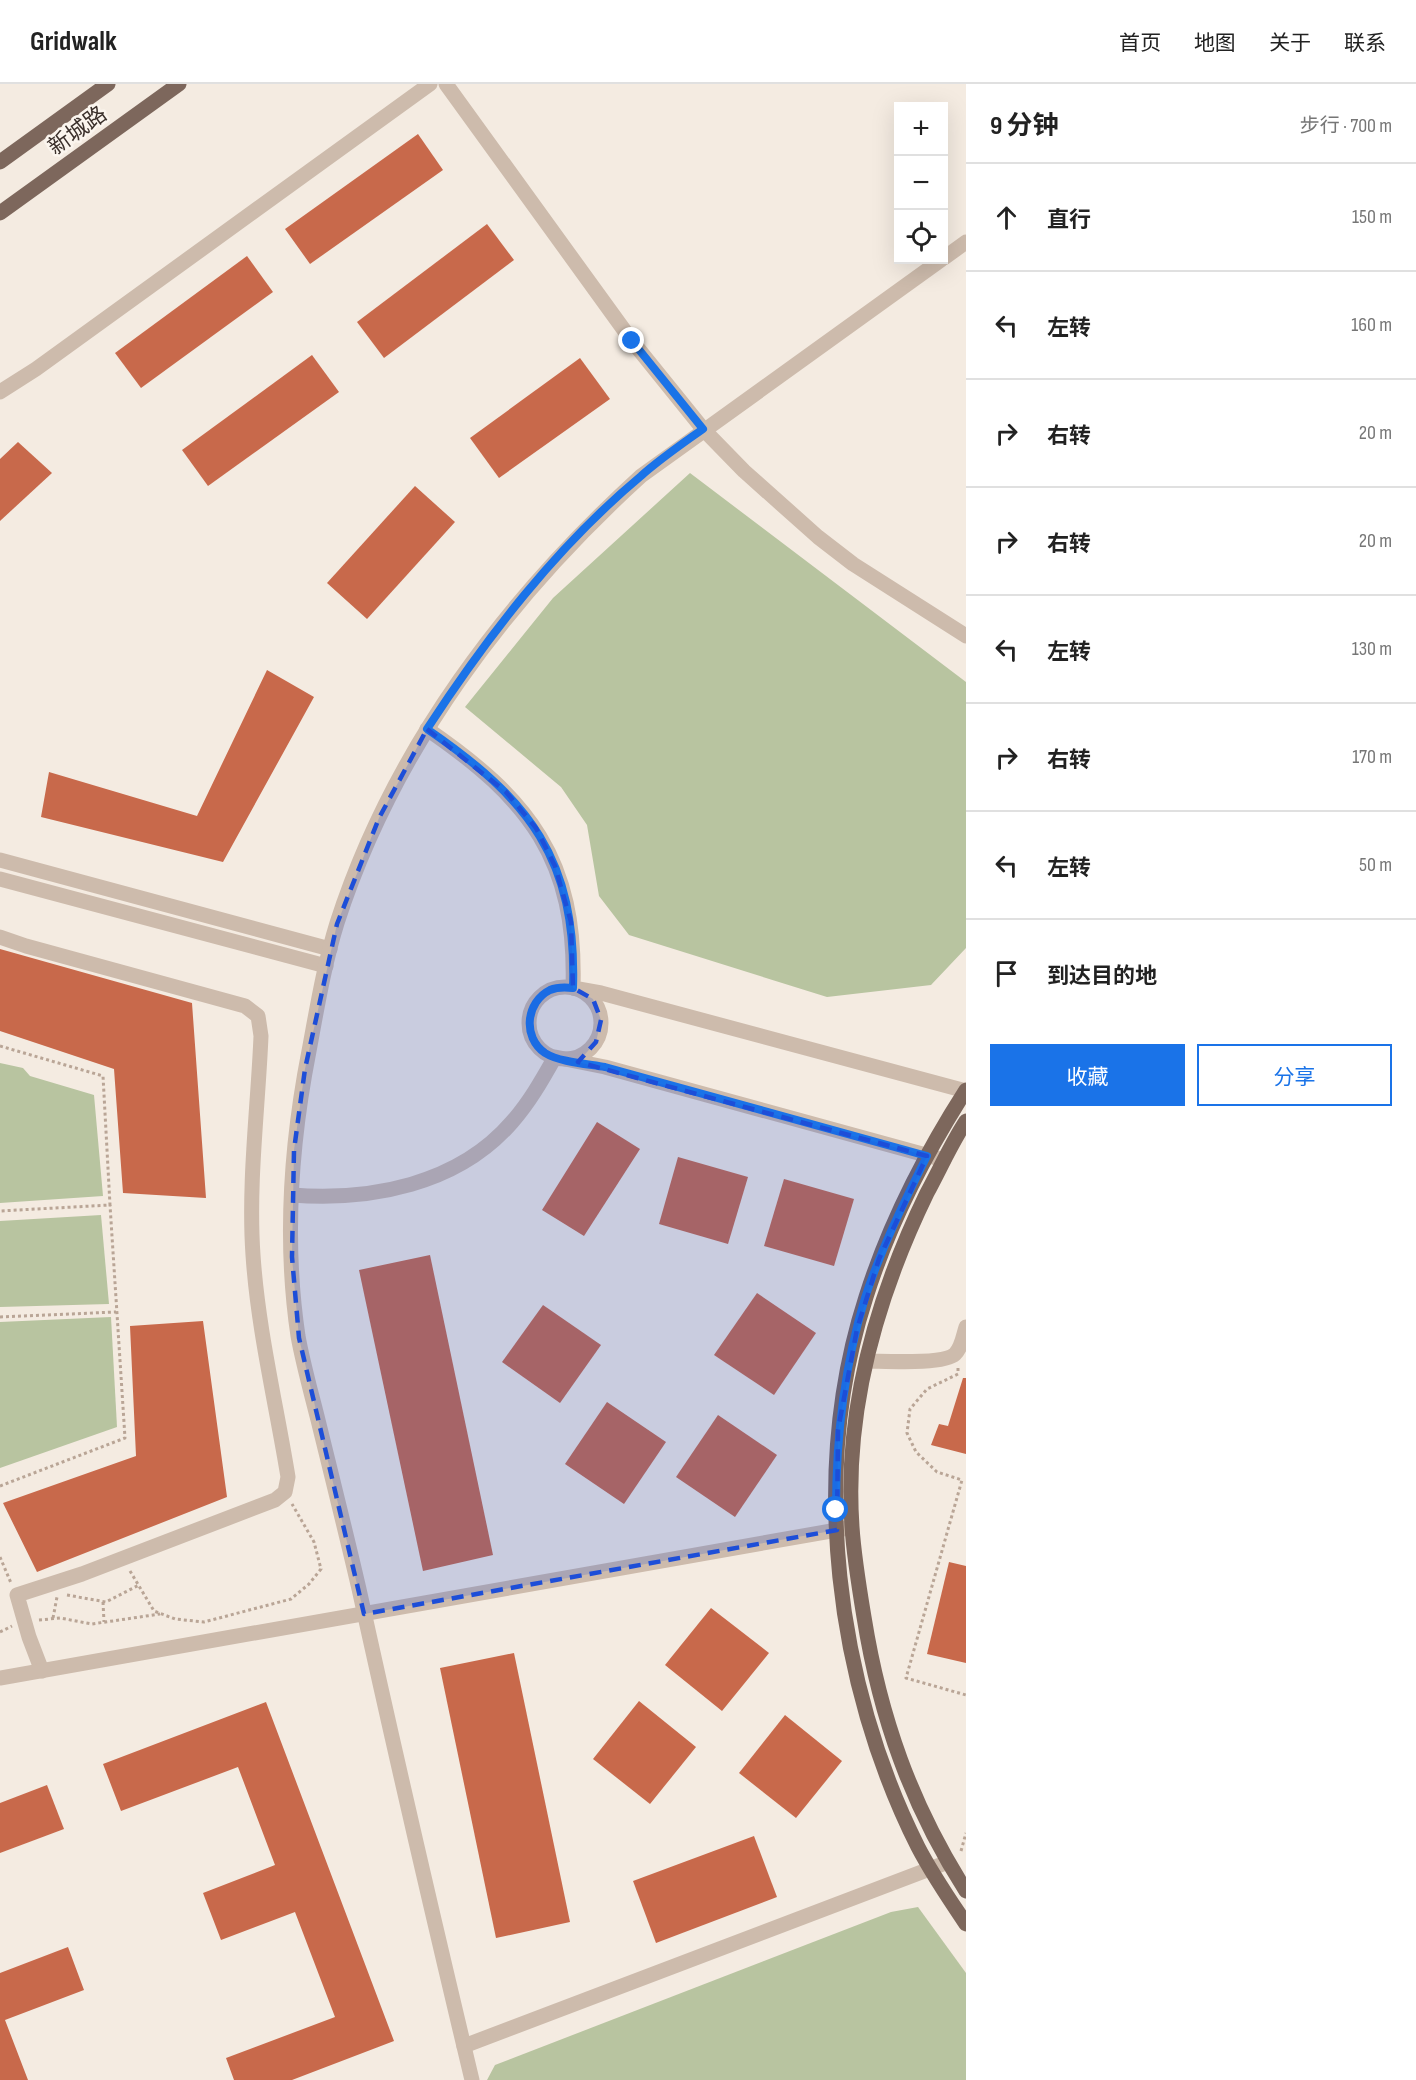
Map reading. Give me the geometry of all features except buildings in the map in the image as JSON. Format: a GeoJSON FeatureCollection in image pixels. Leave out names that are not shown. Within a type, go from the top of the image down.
{"type":"FeatureCollection","features":[{"type":"Feature","properties":{"kind":"main road","name":"新城路"},"geometry":{"type":"LineString","coordinates":[[0,162],[108,84]]}},
{"type":"Feature","properties":{"kind":"main road","name":"新城路"},"geometry":{"type":"LineString","coordinates":[[0,213],[179,84]]}},
{"type":"Feature","properties":{"kind":"main road"},"geometry":{"type":"LineString","coordinates":[[966,1091],[927,1156],[879,1259],[857,1329],[838,1430],[844,1528],[841,1586],[850,1643],[873,1738],[897,1801],[930,1869],[966,1924]]}},
{"type":"Feature","properties":{"kind":"main road"},"geometry":{"type":"LineString","coordinates":[[966,1121],[917,1215],[887,1288],[866,1362],[854,1437],[851,1498],[844,1528],[888,1725],[913,1795],[966,1892]]}},
{"type":"Feature","properties":{"kind":"street"},"geometry":{"type":"LineString","coordinates":[[0,392],[36,369],[430,84]]}},
{"type":"Feature","properties":{"kind":"street"},"geometry":{"type":"LineString","coordinates":[[446,84],[632,341],[703,429],[744,471],[818,537],[853,564],[966,636]]}},
{"type":"Feature","properties":{"kind":"street"},"geometry":{"type":"LineString","coordinates":[[948,255],[966,242]]}},
{"type":"Feature","properties":{"kind":"street"},"geometry":{"type":"LineString","coordinates":[[472,2080],[299,1338],[292,1257],[292,1195],[298,1114],[330,949],[344,903],[399,776],[427,729],[481,650],[554,562],[641,476],[703,429],[935,264]]}},
{"type":"Feature","properties":{"kind":"street"},"geometry":{"type":"LineString","coordinates":[[427,729],[488,775],[506,792],[536,828],[562,885],[571,922],[573,988]]}},
{"type":"Feature","properties":{"kind":"street"},"geometry":{"type":"LineString","coordinates":[[0,860],[330,949]]}},
{"type":"Feature","properties":{"kind":"street"},"geometry":{"type":"LineString","coordinates":[[0,879],[326,966]]}},
{"type":"Feature","properties":{"kind":"street"},"geometry":{"type":"LineString","coordinates":[[0,937],[38,950],[245,1006],[258,1016],[261,1036],[253,1183],[253,1254],[260,1321],[288,1477],[285,1492],[275,1500],[121,1558],[50,1589],[17,1595],[42,1671]]}},
{"type":"Feature","properties":{"kind":"street"},"geometry":{"type":"LineString","coordinates":[[944,1160],[605,1067],[555,1057],[545,1053],[531,1036],[530,1014],[542,995],[562,987],[573,988],[601,993],[966,1091]]}},
{"type":"Feature","properties":{"kind":"street"},"geometry":{"type":"LineString","coordinates":[[555,1057],[567,1059],[578,1057],[596,1042],[600,1032],[599,1009],[593,999],[573,988]]}},
{"type":"Feature","properties":{"kind":"street"},"geometry":{"type":"LineString","coordinates":[[292,1195],[353,1196],[404,1187],[437,1175],[490,1143],[511,1123],[529,1100],[555,1057]]}},
{"type":"Feature","properties":{"kind":"street"},"geometry":{"type":"LineString","coordinates":[[866,1362],[937,1361],[954,1355],[966,1328]]}},
{"type":"Feature","properties":{"kind":"street"},"geometry":{"type":"LineString","coordinates":[[0,1678],[844,1528]]}},
{"type":"Feature","properties":{"kind":"street"},"geometry":{"type":"LineString","coordinates":[[464,2046],[948,1862]]}},
{"type":"Feature","properties":{"kind":"path"},"geometry":{"type":"LineString","coordinates":[[0,1046],[103,1076],[125,1438],[0,1486]]}},
{"type":"Feature","properties":{"kind":"path"},"geometry":{"type":"LineString","coordinates":[[0,1211],[110,1205]]}},
{"type":"Feature","properties":{"kind":"path"},"geometry":{"type":"LineString","coordinates":[[0,1317],[116,1312]]}},
{"type":"Feature","properties":{"kind":"path"},"geometry":{"type":"LineString","coordinates":[[960,1345],[958,1374],[927,1389],[910,1409],[907,1433],[916,1452],[937,1472],[962,1480],[906,1678],[966,1695]]}},
{"type":"Feature","properties":{"kind":"path"},"geometry":{"type":"LineString","coordinates":[[121,1558],[154,1611],[175,1619],[204,1622],[291,1599],[309,1584],[321,1569],[314,1542],[285,1492]]}},
{"type":"Feature","properties":{"kind":"path"},"geometry":{"type":"LineString","coordinates":[[0,1557],[17,1595]]}},
{"type":"Feature","properties":{"kind":"path"},"geometry":{"type":"LineString","coordinates":[[52,1618],[50,1589],[71,1596],[106,1602],[139,1585]]}},
{"type":"Feature","properties":{"kind":"path"},"geometry":{"type":"LineString","coordinates":[[103,1602],[104,1622]]}},
{"type":"Feature","properties":{"kind":"path"},"geometry":{"type":"LineString","coordinates":[[0,1630],[25,1622],[52,1618],[92,1624],[162,1614]]}},
{"type":"Feature","properties":{"kind":"highlighted area"},"geometry":{"type":"Polygon","coordinates":[[[427,729],[506,792],[536,828],[555,866],[571,922],[573,988],[593,999],[601,1020],[596,1042],[578,1062],[927,1156],[879,1259],[857,1329],[838,1430],[837,1530],[364,1614],[299,1338],[292,1257],[294,1150],[305,1069],[337,924],[379,818],[427,729]]]}},
{"type":"Feature","properties":{"kind":"green space"},"geometry":{"type":"Polygon","coordinates":[[[690,473],[966,682],[966,948],[931,985],[827,997],[629,935],[599,896],[587,825],[561,787],[465,707],[553,598],[690,473]]]}},
{"type":"Feature","properties":{"kind":"green space"},"geometry":{"type":"Polygon","coordinates":[[[0,1063],[23,1068],[30,1076],[94,1095],[103,1196],[0,1203],[0,1063]]]}},
{"type":"Feature","properties":{"kind":"green space"},"geometry":{"type":"Polygon","coordinates":[[[101,1215],[109,1304],[0,1307],[0,1221],[101,1215]]]}},
{"type":"Feature","properties":{"kind":"green space"},"geometry":{"type":"Polygon","coordinates":[[[111,1317],[117,1427],[0,1468],[0,1322],[111,1317]]]}},
{"type":"Feature","properties":{"kind":"green space"},"geometry":{"type":"Polygon","coordinates":[[[918,1907],[966,1973],[966,2080],[487,2080],[495,2065],[891,1912],[918,1907]]]}},
{"type":"Feature","properties":{"kind":"route"},"geometry":{"type":"LineString","coordinates":[[632,341],[670,391],[703,429],[641,476],[613,501],[545,571],[481,650],[427,729],[488,775],[506,792],[536,828],[562,885],[571,922],[573,988],[562,987],[542,995],[530,1014],[531,1036],[545,1053],[605,1067],[927,1156],[879,1259],[857,1329],[838,1430],[836,1510]]}}]}
